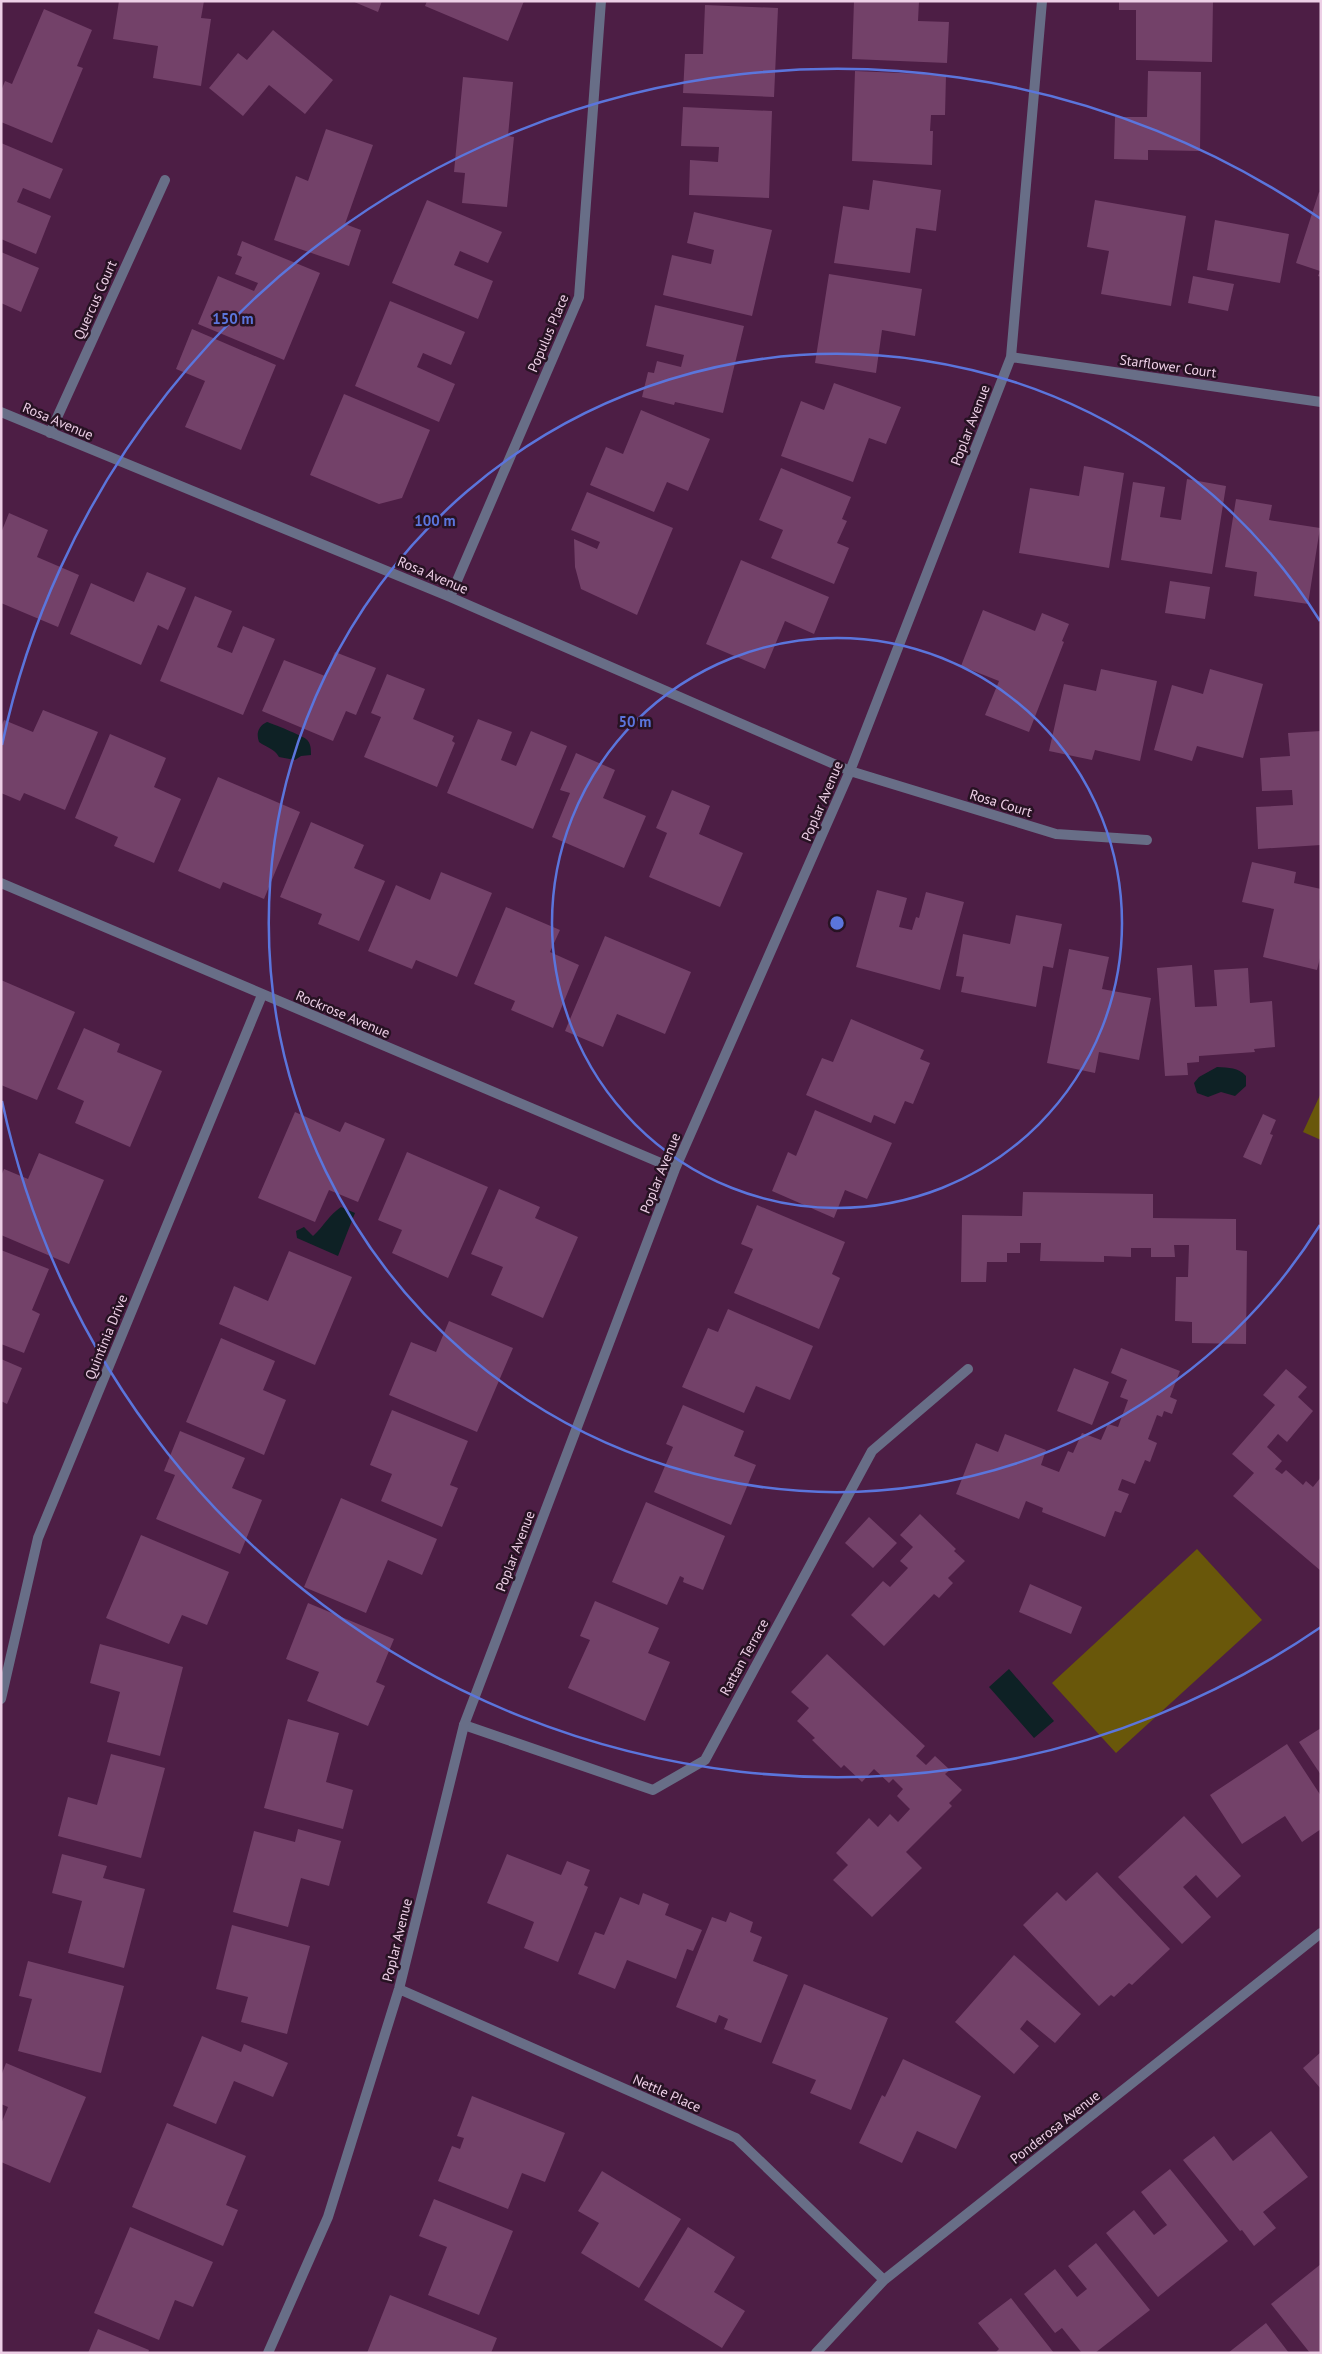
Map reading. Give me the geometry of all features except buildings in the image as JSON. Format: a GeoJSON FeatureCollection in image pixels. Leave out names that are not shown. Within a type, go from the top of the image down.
{"type":"FeatureCollection","features":[{"type":"Feature","properties":{"kind":"street","name":"Populus Place"},"geometry":{"type":"LineString","coordinates":[[450,597],[579,297],[601,1]]}},
{"type":"Feature","properties":{"kind":"street","name":"Poplar Avenue"},"geometry":{"type":"LineString","coordinates":[[268,2353],[328,2217],[400,1989],[464,1726],[675,1169],[850,771],[1011,357],[1042,1]]}},
{"type":"Feature","properties":{"kind":"street","name":"Quercus Court"},"geometry":{"type":"LineString","coordinates":[[50,433],[165,180]]}},
{"type":"Feature","properties":{"kind":"street","name":"Starflower Court"},"geometry":{"type":"LineString","coordinates":[[1011,357],[1321,402]]}},
{"type":"Feature","properties":{"kind":"street","name":"Rosa Avenue"},"geometry":{"type":"LineString","coordinates":[[1,412],[450,597],[850,771]]}},
{"type":"Feature","properties":{"kind":"street","name":"Rosa Court"},"geometry":{"type":"LineString","coordinates":[[850,771],[1056,834],[1147,840]]}},
{"type":"Feature","properties":{"kind":"street","name":"Rockrose Avenue"},"geometry":{"type":"LineString","coordinates":[[1,884],[675,1169]]}},
{"type":"Feature","properties":{"kind":"street","name":"Quintinia Drive"},"geometry":{"type":"LineString","coordinates":[[1,1699],[38,1538],[262,995]]}},
{"type":"Feature","properties":{"kind":"street","name":"Rattan Terrace"},"geometry":{"type":"LineString","coordinates":[[464,1726],[652,1790],[705,1760],[872,1451],[968,1368]]}},
{"type":"Feature","properties":{"kind":"street","name":"Ponderosa Avenue"},"geometry":{"type":"LineString","coordinates":[[816,2353],[884,2280],[1321,1933]]}},
{"type":"Feature","properties":{"kind":"street","name":"Nettle Place"},"geometry":{"type":"LineString","coordinates":[[400,1989],[736,2138],[884,2280]]}},
{"type":"Feature","properties":{"kind":"shaded area"},"geometry":{"type":"Polygon","coordinates":[[[267,722],[306,739],[310,744],[311,755],[301,756],[295,760],[279,757],[273,750],[259,742],[258,731],[267,722]]]}},
{"type":"Feature","properties":{"kind":"shaded area"},"geometry":{"type":"Polygon","coordinates":[[[1217,1067],[1233,1068],[1240,1071],[1246,1076],[1246,1086],[1235,1096],[1221,1092],[1208,1097],[1197,1093],[1194,1083],[1199,1077],[1217,1067]]]}},
{"type":"Feature","properties":{"kind":"shaded area"},"geometry":{"type":"Polygon","coordinates":[[[1321,1093],[1321,1140],[1303,1132],[1321,1093]]]}},
{"type":"Feature","properties":{"kind":"shaded area"},"geometry":{"type":"Polygon","coordinates":[[[341,1207],[355,1213],[338,1256],[297,1238],[296,1231],[304,1227],[313,1236],[341,1207]]]}},
{"type":"Feature","properties":{"kind":"shaded area"},"geometry":{"type":"Polygon","coordinates":[[[1197,1549],[1262,1620],[1116,1753],[1052,1683],[1197,1549]]]}},
{"type":"Feature","properties":{"kind":"shaded area"},"geometry":{"type":"Polygon","coordinates":[[[1009,1669],[1054,1721],[1034,1738],[989,1687],[1009,1669]]]}}]}
